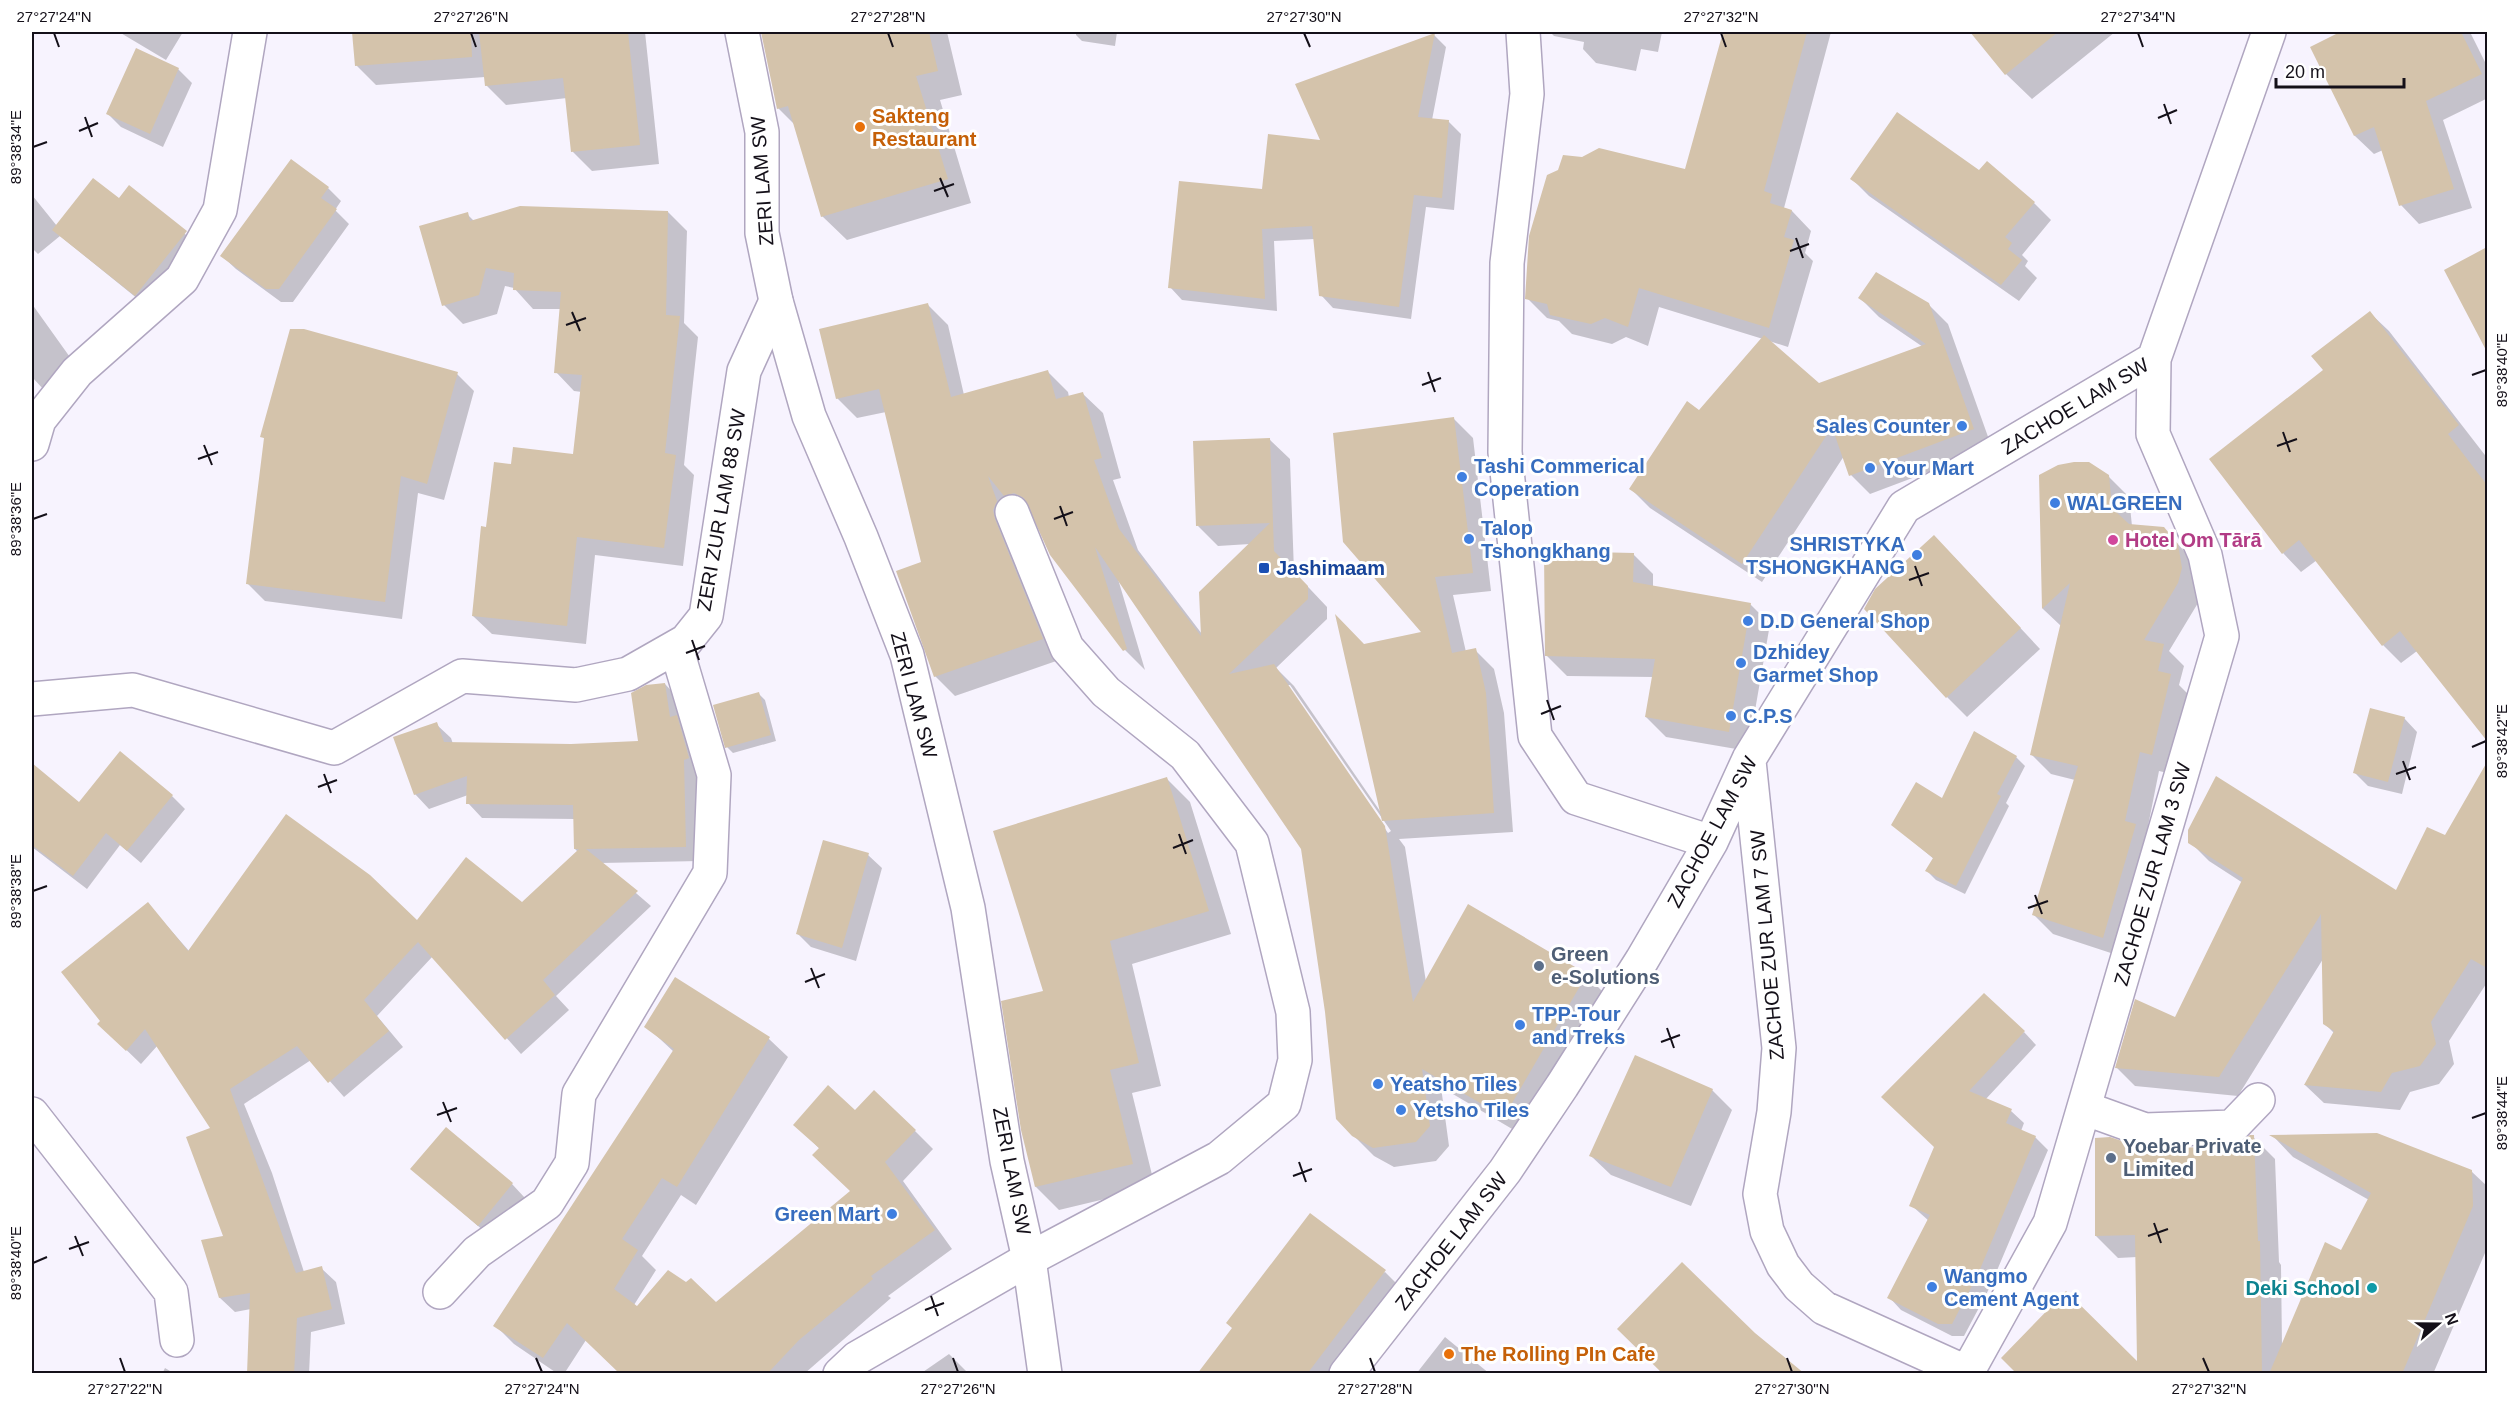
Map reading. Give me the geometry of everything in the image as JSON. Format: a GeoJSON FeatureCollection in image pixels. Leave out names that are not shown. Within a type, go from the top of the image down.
{"type":"FeatureCollection","features":[{"type":"Feature","properties":{"kind":"street"},"geometry":{"type":"LineString","coordinates":[[32,444],[39,420],[77,372],[182,279],[220,210],[250,32]]}},
{"type":"Feature","properties":{"kind":"street","name":"ZERI LAM SW"},"geometry":{"type":"LineString","coordinates":[[742,32],[762,132],[762,232],[776,301],[809,416],[861,537],[907,655],[968,908],[1007,1161],[1029,1259],[1045,1374]]}},
{"type":"Feature","properties":{"kind":"street"},"geometry":{"type":"LineString","coordinates":[[1523,32],[1527,94],[1507,263],[1504,452],[1535,736],[1576,798],[1711,842]]}},
{"type":"Feature","properties":{"kind":"street","name":"ZACHOE LAM SW"},"geometry":{"type":"LineString","coordinates":[[1346,1374],[1505,1171],[1642,960],[1711,842],[1749,759],[1904,507],[2154,359],[2269,32]]}},
{"type":"Feature","properties":{"kind":"street","name":"ZERI ZUR LAM 88 SW"},"geometry":{"type":"LineString","coordinates":[[32,699],[133,690],[333,748],[462,676],[576,685],[628,674],[686,641],[705,616],[744,371],[776,301]]}},
{"type":"Feature","properties":{"kind":"street","name":"ZACHOE ZUR LAM 3 SW"},"geometry":{"type":"LineString","coordinates":[[1967,1373],[2050,1223],[2222,636],[2205,555],[2153,434],[2154,359]]}},
{"type":"Feature","properties":{"kind":"street"},"geometry":{"type":"LineString","coordinates":[[840,1374],[857,1358],[1029,1259],[1219,1158],[1284,1104],[1295,1060],[1293,1012],[1252,843],[1185,755],[1106,692],[1067,648],[1012,512]]}},
{"type":"Feature","properties":{"kind":"street"},"geometry":{"type":"LineString","coordinates":[[440,1292],[477,1252],[547,1203],[572,1163],[579,1094],[710,873],[714,775],[676,647]]}},
{"type":"Feature","properties":{"kind":"street","name":"ZACHOE ZUR LAM 7 SW"},"geometry":{"type":"LineString","coordinates":[[1749,759],[1779,1048],[1774,1112],[1760,1194],[1767,1232],[1783,1265],[1798,1286],[1824,1308],[1967,1373]]}},
{"type":"Feature","properties":{"kind":"street"},"geometry":{"type":"LineString","coordinates":[[2084,1108],[2145,1130],[2232,1127],[2258,1100]]}},
{"type":"Feature","properties":{"kind":"street"},"geometry":{"type":"LineString","coordinates":[[32,1113],[171,1292],[177,1340]]}},
{"type":"Feature","properties":{"kind":"building"},"geometry":{"type":"Polygon","coordinates":[[[352,32],[471,32],[472,57],[355,66],[352,32]]]}},
{"type":"Feature","properties":{"kind":"building"},"geometry":{"type":"Polygon","coordinates":[[[479,32],[628,32],[640,145],[571,152],[563,78],[485,86],[479,32]]]}},
{"type":"Feature","properties":{"kind":"building"},"geometry":{"type":"Polygon","coordinates":[[[761,32],[929,32],[938,71],[916,76],[948,179],[821,217],[788,106],[777,109],[761,32]]]}},
{"type":"Feature","properties":{"kind":"building"},"geometry":{"type":"Polygon","coordinates":[[[1723,32],[1807,32],[1764,191],[1772,194],[1770,203],[1792,210],[1784,237],[1794,240],[1769,328],[1639,288],[1628,327],[1605,318],[1591,324],[1550,315],[1547,304],[1525,299],[1529,236],[1547,175],[1558,170],[1563,155],[1582,157],[1599,148],[1685,169],[1723,32]]]}},
{"type":"Feature","properties":{"kind":"building"},"geometry":{"type":"Polygon","coordinates":[[[1970,32],[2058,32],[2005,75],[1970,32]]]}},
{"type":"Feature","properties":{"kind":"building"},"geometry":{"type":"Polygon","coordinates":[[[2340,32],[2461,32],[2482,74],[2426,101],[2454,189],[2399,206],[2374,127],[2354,136],[2310,47],[2340,32]]]}},
{"type":"Feature","properties":{"kind":"building"},"geometry":{"type":"Polygon","coordinates":[[[1435,33],[1418,117],[1449,120],[1442,198],[1414,195],[1399,307],[1319,296],[1312,226],[1262,229],[1265,299],[1168,288],[1179,181],[1262,189],[1268,134],[1320,140],[1295,84],[1435,33]]]}},
{"type":"Feature","properties":{"kind":"building"},"geometry":{"type":"Polygon","coordinates":[[[136,48],[179,68],[150,134],[106,114],[136,48]]]}},
{"type":"Feature","properties":{"kind":"building"},"geometry":{"type":"Polygon","coordinates":[[[1897,112],[1979,170],[1987,161],[2035,202],[2005,237],[2012,243],[2008,249],[2022,260],[2001,285],[1850,179],[1897,112]]]}},
{"type":"Feature","properties":{"kind":"building"},"geometry":{"type":"Polygon","coordinates":[[[291,159],[329,187],[321,198],[337,209],[279,289],[266,289],[220,256],[291,159]]]}},
{"type":"Feature","properties":{"kind":"building"},"geometry":{"type":"Polygon","coordinates":[[[93,178],[119,198],[129,185],[187,231],[135,296],[52,230],[93,178]]]}},
{"type":"Feature","properties":{"kind":"building"},"geometry":{"type":"Polygon","coordinates":[[[520,206],[668,211],[666,315],[680,316],[665,453],[676,455],[664,548],[577,537],[567,626],[472,616],[481,526],[486,527],[494,462],[511,464],[513,447],[573,454],[582,375],[554,373],[561,292],[513,290],[514,273],[486,268],[479,295],[442,306],[419,226],[468,212],[470,221],[520,206]]]}},
{"type":"Feature","properties":{"kind":"building"},"geometry":{"type":"Polygon","coordinates":[[[2487,247],[2487,352],[2444,270],[2487,247]]]}},
{"type":"Feature","properties":{"kind":"building"},"geometry":{"type":"Polygon","coordinates":[[[1876,272],[1929,303],[1974,429],[1849,476],[1832,427],[1742,564],[1629,489],[1687,401],[1699,410],[1764,335],[1819,383],[1926,344],[1858,298],[1876,272]]]}},
{"type":"Feature","properties":{"kind":"building"},"geometry":{"type":"Polygon","coordinates":[[[928,303],[951,397],[1048,370],[1056,399],[1083,392],[1102,458],[1094,460],[1119,529],[1201,636],[1199,592],[1270,523],[1196,526],[1193,441],[1270,438],[1274,551],[1308,586],[1308,599],[1229,674],[1274,664],[1385,826],[1413,1002],[1468,904],[1587,974],[1504,1117],[1422,1069],[1430,1126],[1416,1142],[1373,1148],[1352,1136],[1336,1119],[1325,1012],[1301,849],[1095,547],[1127,649],[1123,651],[1050,555],[1024,498],[1014,493],[1004,496],[988,476],[997,501],[993,510],[995,519],[1043,639],[934,677],[896,571],[921,562],[879,389],[836,399],[819,329],[928,303]]]}},
{"type":"Feature","properties":{"kind":"building"},"geometry":{"type":"Polygon","coordinates":[[[2370,311],[2459,425],[2448,434],[2487,485],[2487,741],[2400,631],[2382,646],[2299,540],[2282,554],[2209,459],[2323,370],[2311,356],[2370,311]]]}},
{"type":"Feature","properties":{"kind":"building"},"geometry":{"type":"Polygon","coordinates":[[[290,329],[304,329],[458,372],[427,484],[401,476],[385,602],[246,584],[264,438],[260,437],[290,329]]]}},
{"type":"Feature","properties":{"kind":"building"},"geometry":{"type":"Polygon","coordinates":[[[1454,417],[1473,573],[1435,577],[1452,653],[1476,648],[1486,693],[1494,813],[1382,821],[1335,614],[1364,644],[1421,632],[1343,542],[1333,433],[1454,417]]]}},
{"type":"Feature","properties":{"kind":"building"},"geometry":{"type":"Polygon","coordinates":[[[2089,462],[2109,475],[2112,508],[2129,524],[2164,527],[2178,544],[2182,568],[2178,583],[2144,640],[2164,644],[2158,671],[2171,674],[2152,755],[2140,752],[2125,821],[2136,824],[2103,938],[2032,915],[2078,766],[2030,755],[2070,583],[2042,609],[2039,475],[2058,465],[2089,462]]]}},
{"type":"Feature","properties":{"kind":"building"},"geometry":{"type":"Polygon","coordinates":[[[1934,535],[2021,628],[1946,698],[1864,609],[1875,589],[1934,535]]]}},
{"type":"Feature","properties":{"kind":"building"},"geometry":{"type":"Polygon","coordinates":[[[1544,551],[1634,553],[1633,582],[1751,603],[1729,732],[1645,717],[1655,659],[1545,656],[1544,551]]]}},
{"type":"Feature","properties":{"kind":"building"},"geometry":{"type":"Polygon","coordinates":[[[665,683],[670,717],[677,715],[689,758],[684,760],[686,847],[586,849],[638,891],[543,980],[555,995],[505,1040],[418,942],[364,1000],[389,1031],[328,1083],[297,1046],[230,1089],[296,1273],[322,1266],[332,1309],[297,1318],[294,1374],[247,1374],[250,1293],[219,1298],[201,1240],[223,1236],[186,1137],[210,1128],[145,1029],[126,1051],[97,1024],[100,1021],[61,972],[148,902],[188,951],[286,814],[370,875],[417,920],[466,857],[522,902],[579,849],[574,849],[573,805],[466,804],[467,776],[414,795],[393,737],[437,722],[444,742],[571,744],[638,741],[631,693],[646,685],[665,683]]]}},
{"type":"Feature","properties":{"kind":"building"},"geometry":{"type":"Polygon","coordinates":[[[759,692],[771,735],[725,748],[713,705],[759,692]]]}},
{"type":"Feature","properties":{"kind":"building"},"geometry":{"type":"Polygon","coordinates":[[[2370,708],[2405,717],[2388,782],[2353,773],[2370,708]]]}},
{"type":"Feature","properties":{"kind":"building"},"geometry":{"type":"Polygon","coordinates":[[[1974,731],[2017,756],[1997,794],[2001,796],[1956,886],[1925,871],[1933,858],[1891,825],[1916,782],[1942,798],[1974,731]]]}},
{"type":"Feature","properties":{"kind":"building"},"geometry":{"type":"Polygon","coordinates":[[[120,751],[173,795],[127,851],[106,833],[73,876],[32,845],[32,763],[79,802],[120,751]]]}},
{"type":"Feature","properties":{"kind":"building"},"geometry":{"type":"Polygon","coordinates":[[[2487,762],[2487,968],[2471,959],[2431,1022],[2436,1044],[2420,1066],[2392,1073],[2381,1092],[2304,1085],[2334,1031],[2323,1024],[2321,914],[2219,1077],[2115,1068],[2135,999],[2175,1017],[2243,878],[2188,843],[2188,830],[2216,776],[2396,890],[2427,827],[2445,835],[2487,762]]]}},
{"type":"Feature","properties":{"kind":"building"},"geometry":{"type":"Polygon","coordinates":[[[1167,777],[1209,911],[1110,941],[1139,1063],[1110,1070],[1133,1164],[1035,1187],[1021,1130],[1001,1001],[1043,991],[993,831],[1167,777]]]}},
{"type":"Feature","properties":{"kind":"building"},"geometry":{"type":"Polygon","coordinates":[[[823,840],[869,853],[842,948],[796,934],[823,840]]]}},
{"type":"Feature","properties":{"kind":"building"},"geometry":{"type":"Polygon","coordinates":[[[675,977],[770,1037],[677,1187],[662,1178],[622,1239],[638,1250],[614,1289],[637,1306],[668,1270],[686,1282],[691,1278],[716,1302],[850,1191],[812,1155],[819,1148],[793,1125],[828,1085],[855,1110],[874,1090],[916,1130],[885,1162],[935,1230],[871,1276],[873,1279],[799,1340],[767,1374],[620,1374],[567,1323],[543,1358],[493,1326],[674,1049],[644,1027],[675,977]]]}},
{"type":"Feature","properties":{"kind":"building"},"geometry":{"type":"Polygon","coordinates":[[[1984,993],[2025,1031],[1969,1091],[2012,1109],[2006,1123],[2036,1136],[1978,1274],[1952,1324],[1938,1324],[1887,1298],[1930,1215],[1909,1206],[1934,1147],[1881,1097],[1984,993]]]}},
{"type":"Feature","properties":{"kind":"building"},"geometry":{"type":"Polygon","coordinates":[[[1635,1055],[1713,1089],[1671,1187],[1589,1156],[1635,1055]]]}},
{"type":"Feature","properties":{"kind":"building"},"geometry":{"type":"Polygon","coordinates":[[[446,1127],[513,1183],[478,1226],[410,1169],[446,1127]]]}},
{"type":"Feature","properties":{"kind":"building","name":"Deki School"},"geometry":{"type":"Polygon","coordinates":[[[2377,1133],[2472,1170],[2473,1206],[2402,1374],[2269,1374],[2325,1242],[2341,1250],[2371,1193],[2269,1135],[2377,1133]]]}},
{"type":"Feature","properties":{"kind":"building"},"geometry":{"type":"Polygon","coordinates":[[[2250,1135],[2254,1135],[2258,1241],[2260,1241],[2262,1374],[2017,1374],[2001,1358],[2066,1291],[2137,1361],[2135,1235],[2095,1236],[2095,1138],[2110,1137],[2146,1149],[2233,1146],[2250,1135]]]}},
{"type":"Feature","properties":{"kind":"building"},"geometry":{"type":"Polygon","coordinates":[[[1310,1213],[1386,1270],[1307,1374],[1197,1374],[1232,1328],[1226,1323],[1310,1213]]]}},
{"type":"Feature","properties":{"kind":"building"},"geometry":{"type":"Polygon","coordinates":[[[1682,1262],[1755,1333],[1805,1374],[1663,1374],[1617,1329],[1682,1262]]]}},
{"type":"Feature","properties":{"kind":"place","name":"Sakteng Restaurant"},"geometry":{"type":"Point","coordinates":[860,127]}},
{"type":"Feature","properties":{"kind":"place","name":"Sales Counter"},"geometry":{"type":"Point","coordinates":[1962,426]}},
{"type":"Feature","properties":{"kind":"place","name":"Your Mart"},"geometry":{"type":"Point","coordinates":[1870,468]}},
{"type":"Feature","properties":{"kind":"place","name":"Tashi Commerical Coperation"},"geometry":{"type":"Point","coordinates":[1462,477]}},
{"type":"Feature","properties":{"kind":"place","name":"WALGREEN"},"geometry":{"type":"Point","coordinates":[2055,503]}},
{"type":"Feature","properties":{"kind":"place","name":"Talop Tshongkhang"},"geometry":{"type":"Point","coordinates":[1469,539]}},
{"type":"Feature","properties":{"kind":"place","name":"Hotel Om Tārā"},"geometry":{"type":"Point","coordinates":[2113,540]}},
{"type":"Feature","properties":{"kind":"place","name":"SHRISTYKA TSHONGKHANG"},"geometry":{"type":"Point","coordinates":[1917,555]}},
{"type":"Feature","properties":{"kind":"place","name":"Jashimaam"},"geometry":{"type":"Point","coordinates":[1264,568]}},
{"type":"Feature","properties":{"kind":"place","name":"D.D General Shop"},"geometry":{"type":"Point","coordinates":[1748,621]}},
{"type":"Feature","properties":{"kind":"place","name":"Dzhidey Garmet Shop"},"geometry":{"type":"Point","coordinates":[1741,663]}},
{"type":"Feature","properties":{"kind":"place","name":"C.P.S"},"geometry":{"type":"Point","coordinates":[1731,716]}},
{"type":"Feature","properties":{"kind":"place","name":"Green e-Solutions"},"geometry":{"type":"Point","coordinates":[1539,966]}},
{"type":"Feature","properties":{"kind":"place","name":"TPP-Tour and Treks"},"geometry":{"type":"Point","coordinates":[1520,1025]}},
{"type":"Feature","properties":{"kind":"place","name":"Yeatsho Tiles"},"geometry":{"type":"Point","coordinates":[1378,1084]}},
{"type":"Feature","properties":{"kind":"place","name":"Yetsho Tiles"},"geometry":{"type":"Point","coordinates":[1401,1110]}},
{"type":"Feature","properties":{"kind":"place","name":"Yoebar Private Limited"},"geometry":{"type":"Point","coordinates":[2111,1158]}},
{"type":"Feature","properties":{"kind":"place","name":"Green Mart"},"geometry":{"type":"Point","coordinates":[892,1214]}},
{"type":"Feature","properties":{"kind":"place","name":"Wangmo Cement Agent"},"geometry":{"type":"Point","coordinates":[1932,1287]}},
{"type":"Feature","properties":{"kind":"place","name":"Deki School"},"geometry":{"type":"Point","coordinates":[2372,1288]}},
{"type":"Feature","properties":{"kind":"place","name":"The Rolling PIn Cafe"},"geometry":{"type":"Point","coordinates":[1449,1354]}}]}
